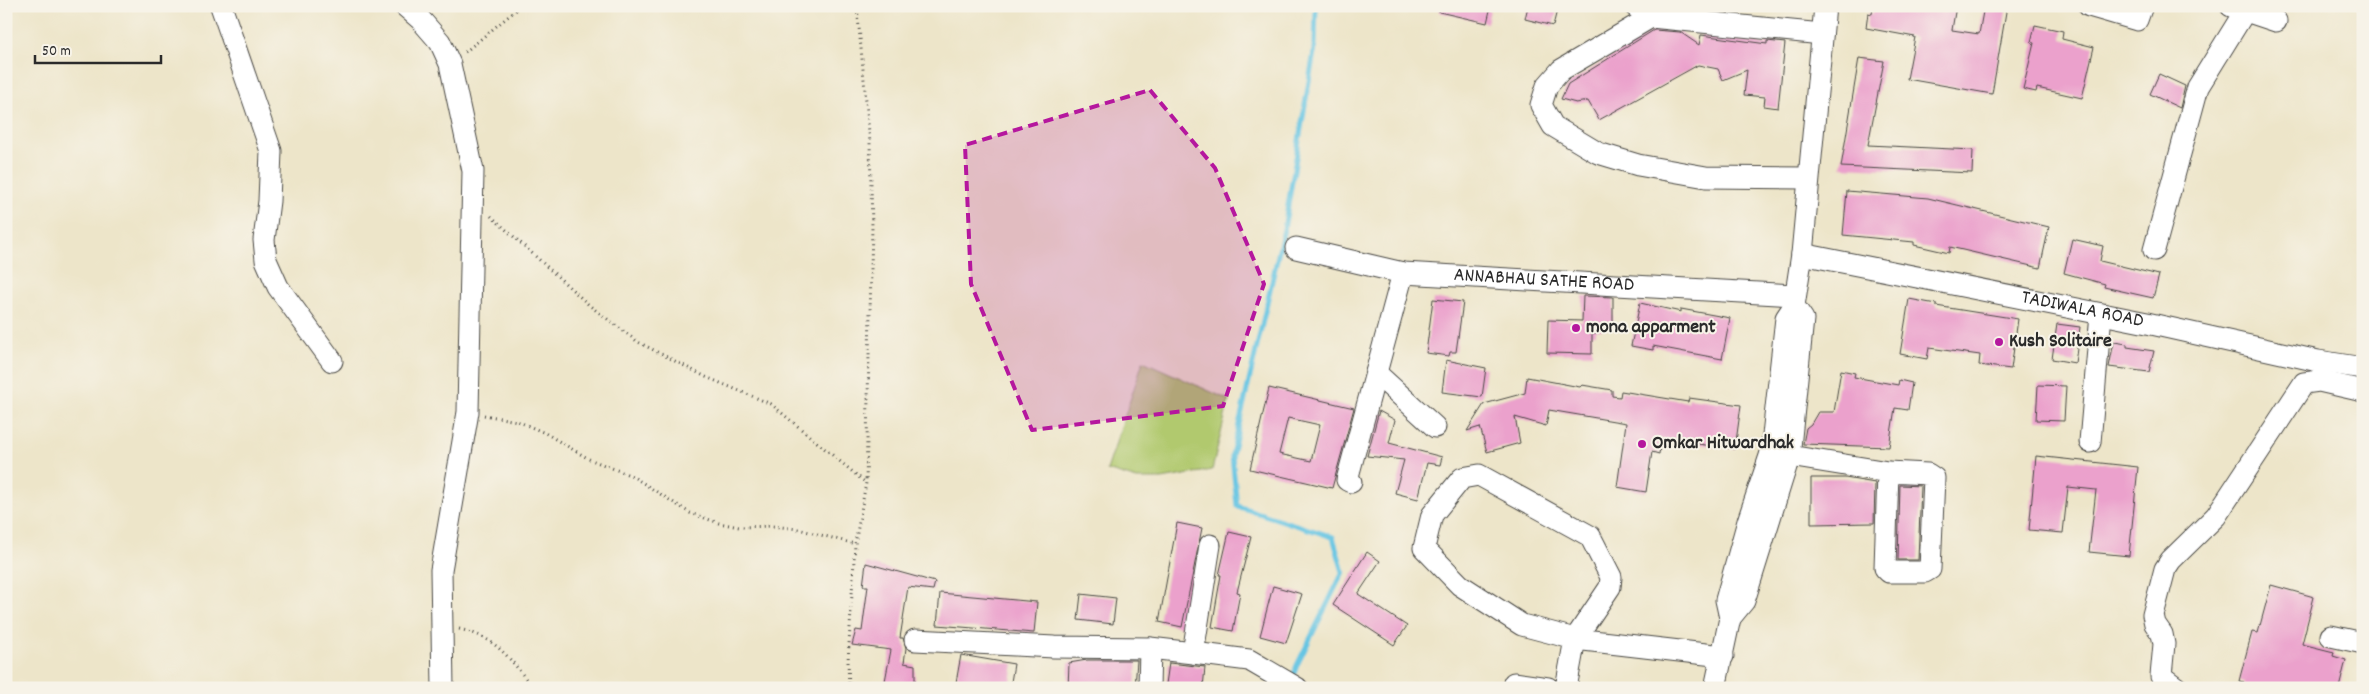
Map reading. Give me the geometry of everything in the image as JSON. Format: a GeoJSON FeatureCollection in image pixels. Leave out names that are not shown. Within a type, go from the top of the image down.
{"type":"FeatureCollection","features":[{"type":"Feature","properties":{"kind":"street"},"geometry":{"type":"LineString","coordinates":[[221,6],[271,151],[269,201],[264,240],[266,260],[278,286],[332,361]]}},
{"type":"Feature","properties":{"kind":"street"},"geometry":{"type":"LineString","coordinates":[[405,6],[420,19],[440,42],[450,64],[473,171],[468,412],[441,570],[443,688]]}},
{"type":"Feature","properties":{"kind":"street"},"geometry":{"type":"LineString","coordinates":[[1715,688],[1730,618],[1744,601],[1755,533],[1780,455],[1786,400],[1803,319],[1794,300],[1802,254],[1825,6]]}},
{"type":"Feature","properties":{"kind":"street"},"geometry":{"type":"LineString","coordinates":[[2089,6],[2118,10],[2137,20],[2142,6]]}},
{"type":"Feature","properties":{"kind":"street"},"geometry":{"type":"LineString","coordinates":[[2154,250],[2198,87],[2238,9],[2276,21]]}},
{"type":"Feature","properties":{"kind":"street"},"geometry":{"type":"LineString","coordinates":[[1808,178],[1706,177],[1638,165],[1598,153],[1553,126],[1542,105],[1547,86],[1561,70],[1643,12],[1822,34]]}},
{"type":"Feature","properties":{"kind":"street","name":"ANNABHAU SATHE ROAD"},"geometry":{"type":"LineString","coordinates":[[1296,248],[1403,273],[1794,300]]}},
{"type":"Feature","properties":{"kind":"street","name":"TADIWALA ROAD"},"geometry":{"type":"LineString","coordinates":[[1802,254],[2101,314],[2318,361],[2363,368]]}},
{"type":"Feature","properties":{"kind":"street"},"geometry":{"type":"LineString","coordinates":[[1349,481],[1403,273]]}},
{"type":"Feature","properties":{"kind":"street"},"geometry":{"type":"LineString","coordinates":[[2090,442],[2101,314]]}},
{"type":"Feature","properties":{"kind":"street"},"geometry":{"type":"LineString","coordinates":[[1376,373],[1435,427]]}},
{"type":"Feature","properties":{"kind":"street"},"geometry":{"type":"LineString","coordinates":[[2177,688],[2161,676],[2164,644],[2162,634],[2155,624],[2153,615],[2165,569],[2170,560],[2216,516],[2304,383],[2319,381],[2363,391]]}},
{"type":"Feature","properties":{"kind":"street"},"geometry":{"type":"LineString","coordinates":[[1780,455],[1888,472],[1928,474],[1934,478],[1930,569],[1925,572],[1889,572],[1884,568],[1888,472]]}},
{"type":"Feature","properties":{"kind":"street"},"geometry":{"type":"LineString","coordinates":[[1566,688],[1575,639],[1610,587],[1611,577],[1590,536],[1479,475],[1462,478],[1432,514],[1424,548],[1460,586],[1522,625],[1575,639],[1723,656]]}},
{"type":"Feature","properties":{"kind":"street"},"geometry":{"type":"LineString","coordinates":[[1192,653],[1210,545]]}},
{"type":"Feature","properties":{"kind":"street"},"geometry":{"type":"LineString","coordinates":[[2331,636],[2363,644]]}},
{"type":"Feature","properties":{"kind":"street"},"geometry":{"type":"LineString","coordinates":[[914,640],[1054,647],[1150,648],[1249,660],[1290,684]]}},
{"type":"Feature","properties":{"kind":"street"},"geometry":{"type":"LineString","coordinates":[[1149,688],[1150,648]]}},
{"type":"Feature","properties":{"kind":"street"},"geometry":{"type":"LineString","coordinates":[[1514,683],[1548,688]]}},
{"type":"Feature","properties":{"kind":"path"},"geometry":{"type":"LineString","coordinates":[[450,64],[521,6]]}},
{"type":"Feature","properties":{"kind":"path"},"geometry":{"type":"LineString","coordinates":[[849,688],[848,661],[855,544],[866,483],[872,227],[870,143],[857,6]]}},
{"type":"Feature","properties":{"kind":"path"},"geometry":{"type":"LineString","coordinates":[[473,200],[530,249],[589,305],[638,342],[706,377],[771,404],[866,483]]}},
{"type":"Feature","properties":{"kind":"path"},"geometry":{"type":"LineString","coordinates":[[468,412],[517,422],[545,433],[589,459],[632,476],[690,513],[719,523],[798,529],[855,544]]}},
{"type":"Feature","properties":{"kind":"path"},"geometry":{"type":"LineString","coordinates":[[442,626],[463,630],[502,648],[533,688]]}},
{"type":"Feature","properties":{"kind":"highlighted area"},"geometry":{"type":"Polygon","coordinates":[[[1150,90],[1215,168],[1264,284],[1223,406],[1032,430],[971,284],[965,145],[1150,90]]]}},
{"type":"Feature","properties":{"kind":"green space"},"geometry":{"type":"Polygon","coordinates":[[[1143,361],[1229,400],[1212,470],[1162,479],[1137,479],[1107,470],[1143,361]]]}},
{"type":"Feature","properties":{"kind":"building"},"geometry":{"type":"Polygon","coordinates":[[[1440,6],[1491,6],[1487,23],[1439,12],[1440,6]]]}},
{"type":"Feature","properties":{"kind":"building"},"geometry":{"type":"Polygon","coordinates":[[[1528,6],[1558,6],[1553,26],[1525,19],[1528,6]]]}},
{"type":"Feature","properties":{"kind":"building"},"geometry":{"type":"Polygon","coordinates":[[[1873,6],[1956,6],[1952,30],[1979,34],[1984,6],[2007,6],[1992,94],[1907,79],[1915,37],[1866,28],[1868,13],[1872,14],[1873,6]]]}},
{"type":"Feature","properties":{"kind":"building"},"geometry":{"type":"Polygon","coordinates":[[[2035,25],[2063,31],[2062,39],[2094,47],[2082,98],[2037,88],[2036,92],[2023,89],[2034,43],[2031,42],[2035,25]]]}},
{"type":"Feature","properties":{"kind":"building"},"geometry":{"type":"Polygon","coordinates":[[[1654,30],[1680,32],[1699,45],[1701,35],[1767,44],[1767,41],[1785,43],[1778,108],[1764,106],[1765,97],[1744,95],[1747,70],[1723,80],[1718,69],[1698,65],[1599,120],[1588,101],[1576,103],[1561,99],[1568,84],[1654,30]]]}},
{"type":"Feature","properties":{"kind":"building"},"geometry":{"type":"Polygon","coordinates":[[[1859,58],[1884,61],[1868,145],[1973,150],[1972,173],[1841,167],[1859,58]]]}},
{"type":"Feature","properties":{"kind":"building"},"geometry":{"type":"Polygon","coordinates":[[[2159,74],[2185,86],[2180,108],[2150,94],[2159,74]]]}},
{"type":"Feature","properties":{"kind":"building"},"geometry":{"type":"Polygon","coordinates":[[[1847,191],[1928,198],[2049,227],[2040,268],[1950,247],[1949,253],[1914,245],[1914,242],[1843,235],[1847,191]]]}},
{"type":"Feature","properties":{"kind":"building"},"geometry":{"type":"Polygon","coordinates":[[[2072,239],[2103,246],[2100,261],[2159,275],[2153,298],[2104,287],[2105,284],[2064,273],[2072,239]]]}},
{"type":"Feature","properties":{"kind":"building","name":"mona apparment"},"geometry":{"type":"Polygon","coordinates":[[[1583,296],[1613,297],[1613,325],[1603,325],[1603,330],[1596,330],[1596,334],[1592,334],[1592,354],[1547,353],[1548,320],[1582,321],[1583,296]]]}},
{"type":"Feature","properties":{"kind":"building"},"geometry":{"type":"Polygon","coordinates":[[[1433,299],[1463,302],[1456,352],[1450,352],[1449,356],[1426,353],[1433,299]]]}},
{"type":"Feature","properties":{"kind":"building"},"geometry":{"type":"Polygon","coordinates":[[[1909,299],[1936,304],[1936,306],[2018,319],[2011,369],[1979,365],[1980,355],[1929,348],[1927,359],[1900,354],[1909,299]]]}},
{"type":"Feature","properties":{"kind":"building"},"geometry":{"type":"Polygon","coordinates":[[[1640,303],[1681,312],[1681,309],[1730,318],[1722,359],[1653,346],[1653,350],[1631,346],[1640,303]]]}},
{"type":"Feature","properties":{"kind":"building"},"geometry":{"type":"Polygon","coordinates":[[[2057,324],[2080,327],[2075,363],[2052,359],[2057,324]]]}},
{"type":"Feature","properties":{"kind":"building"},"geometry":{"type":"Polygon","coordinates":[[[2114,342],[2127,344],[2127,347],[2154,351],[2149,372],[2109,367],[2114,342]]]}},
{"type":"Feature","properties":{"kind":"building"},"geometry":{"type":"Polygon","coordinates":[[[1446,360],[1486,368],[1482,397],[1442,392],[1446,360]]]}},
{"type":"Feature","properties":{"kind":"building"},"geometry":{"type":"Polygon","coordinates":[[[1841,370],[1855,373],[1854,377],[1898,385],[1899,380],[1912,383],[1908,410],[1895,408],[1889,447],[1803,444],[1806,428],[1811,424],[1818,412],[1834,412],[1841,370]]]}},
{"type":"Feature","properties":{"kind":"building"},"geometry":{"type":"Polygon","coordinates":[[[1527,377],[1580,387],[1582,385],[1612,390],[1612,396],[1620,397],[1621,391],[1688,402],[1689,398],[1741,405],[1735,449],[1661,439],[1659,454],[1652,452],[1646,492],[1617,487],[1626,423],[1549,410],[1546,426],[1515,417],[1520,443],[1487,452],[1480,427],[1467,431],[1484,404],[1525,393],[1527,377]]]}},
{"type":"Feature","properties":{"kind":"building"},"geometry":{"type":"Polygon","coordinates":[[[2038,385],[2066,386],[2064,421],[2036,420],[2038,385]]]}},
{"type":"Feature","properties":{"kind":"building"},"geometry":{"type":"Polygon","coordinates":[[[1269,388],[1354,408],[1332,488],[1250,469],[1269,388]],[[1288,418],[1279,454],[1311,461],[1320,425],[1288,418]]]}},
{"type":"Feature","properties":{"kind":"building"},"geometry":{"type":"Polygon","coordinates":[[[1379,411],[1395,420],[1389,443],[1442,457],[1440,465],[1427,463],[1418,499],[1395,493],[1404,460],[1367,456],[1379,411]]]}},
{"type":"Feature","properties":{"kind":"building"},"geometry":{"type":"Polygon","coordinates":[[[2036,456],[2138,467],[2129,556],[2089,552],[2096,490],[2068,487],[2063,533],[2029,530],[2036,456]]]}},
{"type":"Feature","properties":{"kind":"building"},"geometry":{"type":"Polygon","coordinates":[[[1811,478],[1845,478],[1875,483],[1874,523],[1811,524],[1811,478]]]}},
{"type":"Feature","properties":{"kind":"building"},"geometry":{"type":"Polygon","coordinates":[[[1900,485],[1921,486],[1918,560],[1898,560],[1900,485]]]}},
{"type":"Feature","properties":{"kind":"building"},"geometry":{"type":"Polygon","coordinates":[[[1177,523],[1202,528],[1182,627],[1159,622],[1177,523]]]}},
{"type":"Feature","properties":{"kind":"building"},"geometry":{"type":"Polygon","coordinates":[[[1229,532],[1251,537],[1237,592],[1240,593],[1233,631],[1212,627],[1221,575],[1219,575],[1229,532]]]}},
{"type":"Feature","properties":{"kind":"building"},"geometry":{"type":"Polygon","coordinates":[[[1367,552],[1380,561],[1358,594],[1407,626],[1394,645],[1333,605],[1367,552]]]}},
{"type":"Feature","properties":{"kind":"building"},"geometry":{"type":"Polygon","coordinates":[[[866,563],[935,582],[933,590],[908,587],[900,638],[903,638],[906,648],[904,663],[915,665],[915,688],[884,686],[891,650],[852,645],[856,630],[862,631],[868,586],[863,586],[866,563]]]}},
{"type":"Feature","properties":{"kind":"building"},"geometry":{"type":"Polygon","coordinates":[[[2271,585],[2314,597],[2302,644],[2334,652],[2333,656],[2346,660],[2339,688],[2242,688],[2244,682],[2239,681],[2252,632],[2258,633],[2271,585]]]}},
{"type":"Feature","properties":{"kind":"building"},"geometry":{"type":"Polygon","coordinates":[[[1273,586],[1302,594],[1286,643],[1260,636],[1273,586]]]}},
{"type":"Feature","properties":{"kind":"building"},"geometry":{"type":"Polygon","coordinates":[[[940,593],[1037,602],[1034,633],[937,625],[940,593]]]}},
{"type":"Feature","properties":{"kind":"building"},"geometry":{"type":"Polygon","coordinates":[[[1081,594],[1116,598],[1113,624],[1078,620],[1081,594]]]}},
{"type":"Feature","properties":{"kind":"building"},"geometry":{"type":"Polygon","coordinates":[[[961,655],[1014,664],[1010,688],[955,688],[961,655]]]}},
{"type":"Feature","properties":{"kind":"building"},"geometry":{"type":"Polygon","coordinates":[[[1087,660],[1137,660],[1135,688],[1068,688],[1069,663],[1087,660]]]}},
{"type":"Feature","properties":{"kind":"building"},"geometry":{"type":"Polygon","coordinates":[[[1169,663],[1205,667],[1203,688],[1166,684],[1169,663]]]}},
{"type":"Feature","properties":{"kind":"waterway"},"geometry":{"type":"LineString","coordinates":[[1292,679],[1297,665],[1343,572],[1333,537],[1237,506],[1232,455],[1284,229],[1315,46],[1316,6]]}},
{"type":"Feature","properties":{"kind":"place","name":"mona apparment"},"geometry":{"type":"Point","coordinates":[1576,328]}},
{"type":"Feature","properties":{"kind":"place","name":"Kush Solitaire"},"geometry":{"type":"Point","coordinates":[1999,342]}},
{"type":"Feature","properties":{"kind":"place","name":"Omkar Hitwardhak"},"geometry":{"type":"Point","coordinates":[1642,444]}}]}
